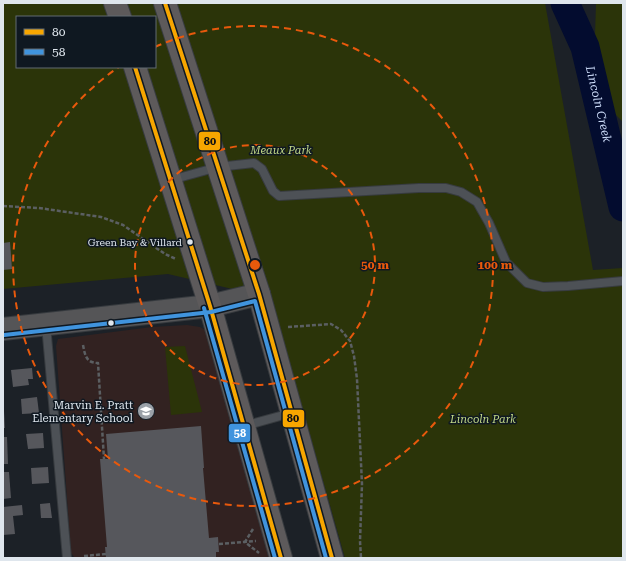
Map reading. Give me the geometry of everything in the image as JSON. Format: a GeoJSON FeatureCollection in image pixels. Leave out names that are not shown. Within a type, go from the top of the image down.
{"type":"FeatureCollection","features":[{"type":"Feature","properties":{"kind":"main road"},"geometry":{"type":"LineString","coordinates":[[115,3],[120,16]]}},
{"type":"Feature","properties":{"kind":"main road"},"geometry":{"type":"LineString","coordinates":[[165,3],[259,294],[332,558]]}},
{"type":"Feature","properties":{"kind":"main road"},"geometry":{"type":"LineString","coordinates":[[135,68],[210,306],[244,426],[271,556]]}},
{"type":"Feature","properties":{"kind":"street"},"geometry":{"type":"LineString","coordinates":[[3,329],[210,306],[259,294]]}},
{"type":"Feature","properties":{"kind":"lane"},"geometry":{"type":"LineString","coordinates":[[170,180],[218,167],[254,163],[262,169],[273,191],[279,196],[419,188],[446,188],[461,192],[477,202],[489,223],[506,262],[527,283],[543,287],[623,281]]}},
{"type":"Feature","properties":{"kind":"lane"},"geometry":{"type":"LineString","coordinates":[[46,324],[67,558]]}},
{"type":"Feature","properties":{"kind":"lane"},"geometry":{"type":"LineString","coordinates":[[244,426],[292,413]]}},
{"type":"Feature","properties":{"kind":"path"},"geometry":{"type":"LineString","coordinates":[[3,206],[39,208],[101,217],[123,225],[165,254],[180,261]]}},
{"type":"Feature","properties":{"kind":"path"},"geometry":{"type":"LineString","coordinates":[[287,327],[332,324],[341,330],[350,341],[354,356],[357,379],[362,484],[360,541],[362,558]]}},
{"type":"Feature","properties":{"kind":"path"},"geometry":{"type":"LineString","coordinates":[[84,345],[85,355],[88,360],[92,363],[98,363],[104,459]]}},
{"type":"Feature","properties":{"kind":"path"},"geometry":{"type":"LineString","coordinates":[[245,542],[254,527]]}},
{"type":"Feature","properties":{"kind":"path"},"geometry":{"type":"LineString","coordinates":[[219,544],[261,540]]}},
{"type":"Feature","properties":{"kind":"path"},"geometry":{"type":"LineString","coordinates":[[245,542],[271,556]]}},
{"type":"Feature","properties":{"kind":"path"},"geometry":{"type":"LineString","coordinates":[[84,556],[106,554]]}},
{"type":"Feature","properties":{"kind":"shaded area","name":"Marvin E. Pratt Elementary School"},"geometry":{"type":"Polygon","coordinates":[[[187,325],[200,327],[207,331],[273,558],[75,558],[71,553],[56,346],[58,339],[152,327],[187,325]]]}},
{"type":"Feature","properties":{"kind":"green space","name":"Meaux Park"},"geometry":{"type":"Polygon","coordinates":[[[3,3],[545,3],[593,270],[623,268],[623,558],[345,558],[271,298],[168,274],[3,289],[3,3]]]}},
{"type":"Feature","properties":{"kind":"green space"},"geometry":{"type":"Polygon","coordinates":[[[596,3],[623,3],[623,122],[611,110],[595,35],[596,3]]]}},
{"type":"Feature","properties":{"kind":"green space"},"geometry":{"type":"Polygon","coordinates":[[[185,346],[202,412],[171,415],[165,347],[185,346]]]}},
{"type":"Feature","properties":{"kind":"building"},"geometry":{"type":"Polygon","coordinates":[[[10,242],[12,269],[3,270],[3,243],[10,242]]]}},
{"type":"Feature","properties":{"kind":"building"},"geometry":{"type":"Polygon","coordinates":[[[32,368],[33,379],[28,379],[29,385],[13,387],[11,370],[32,368]]]}},
{"type":"Feature","properties":{"kind":"building"},"geometry":{"type":"Polygon","coordinates":[[[37,397],[39,413],[22,414],[21,399],[37,397]]]}},
{"type":"Feature","properties":{"kind":"building"},"geometry":{"type":"Polygon","coordinates":[[[4,411],[5,428],[3,428],[4,411]]]}},
{"type":"Feature","properties":{"kind":"building"},"geometry":{"type":"Polygon","coordinates":[[[201,426],[209,538],[218,537],[219,552],[216,552],[216,558],[106,558],[105,547],[107,547],[100,459],[108,459],[106,434],[201,426]]]}},
{"type":"Feature","properties":{"kind":"building"},"geometry":{"type":"Polygon","coordinates":[[[43,433],[44,448],[28,449],[26,434],[43,433]]]}},
{"type":"Feature","properties":{"kind":"building"},"geometry":{"type":"Polygon","coordinates":[[[3,437],[7,437],[8,464],[3,464],[3,437]]]}},
{"type":"Feature","properties":{"kind":"building"},"geometry":{"type":"Polygon","coordinates":[[[48,467],[49,483],[32,484],[31,468],[48,467]]]}},
{"type":"Feature","properties":{"kind":"building"},"geometry":{"type":"Polygon","coordinates":[[[3,472],[9,472],[11,498],[3,499],[3,472]]]}},
{"type":"Feature","properties":{"kind":"building"},"geometry":{"type":"Polygon","coordinates":[[[50,503],[52,518],[41,518],[40,504],[50,503]]]}},
{"type":"Feature","properties":{"kind":"building"},"geometry":{"type":"Polygon","coordinates":[[[22,505],[23,515],[13,516],[15,534],[3,535],[3,507],[22,505]]]}},
{"type":"Feature","properties":{"kind":"waterway","name":"Lincoln Creek"},"geometry":{"type":"LineString","coordinates":[[565,3],[585,47],[623,207]]}},
{"type":"Feature","properties":{"kind":"transit line","name":"80"},"geometry":{"type":"LineString","coordinates":[[165,3],[259,294],[332,558]]}},
{"type":"Feature","properties":{"kind":"transit line","name":"80"},"geometry":{"type":"LineString","coordinates":[[135,68],[210,306],[281,558]]}},
{"type":"Feature","properties":{"kind":"transit line","name":"58"},"geometry":{"type":"LineString","coordinates":[[4,335],[211,312],[255,301],[326,558]]}},
{"type":"Feature","properties":{"kind":"transit line","name":"58"},"geometry":{"type":"LineString","coordinates":[[204,308],[275,558]]}},
{"type":"Feature","properties":{"kind":"place","name":"Green Bay & Villard"},"geometry":{"type":"Point","coordinates":[190,242]}},
{"type":"Feature","properties":{"kind":"place","name":"Marvin E. Pratt Elementary School"},"geometry":{"type":"Point","coordinates":[146,411]}},
{"type":"Feature","properties":{"kind":"park label","name":"Lincoln Park"},"geometry":{"type":"Point","coordinates":[483,419]}}]}
